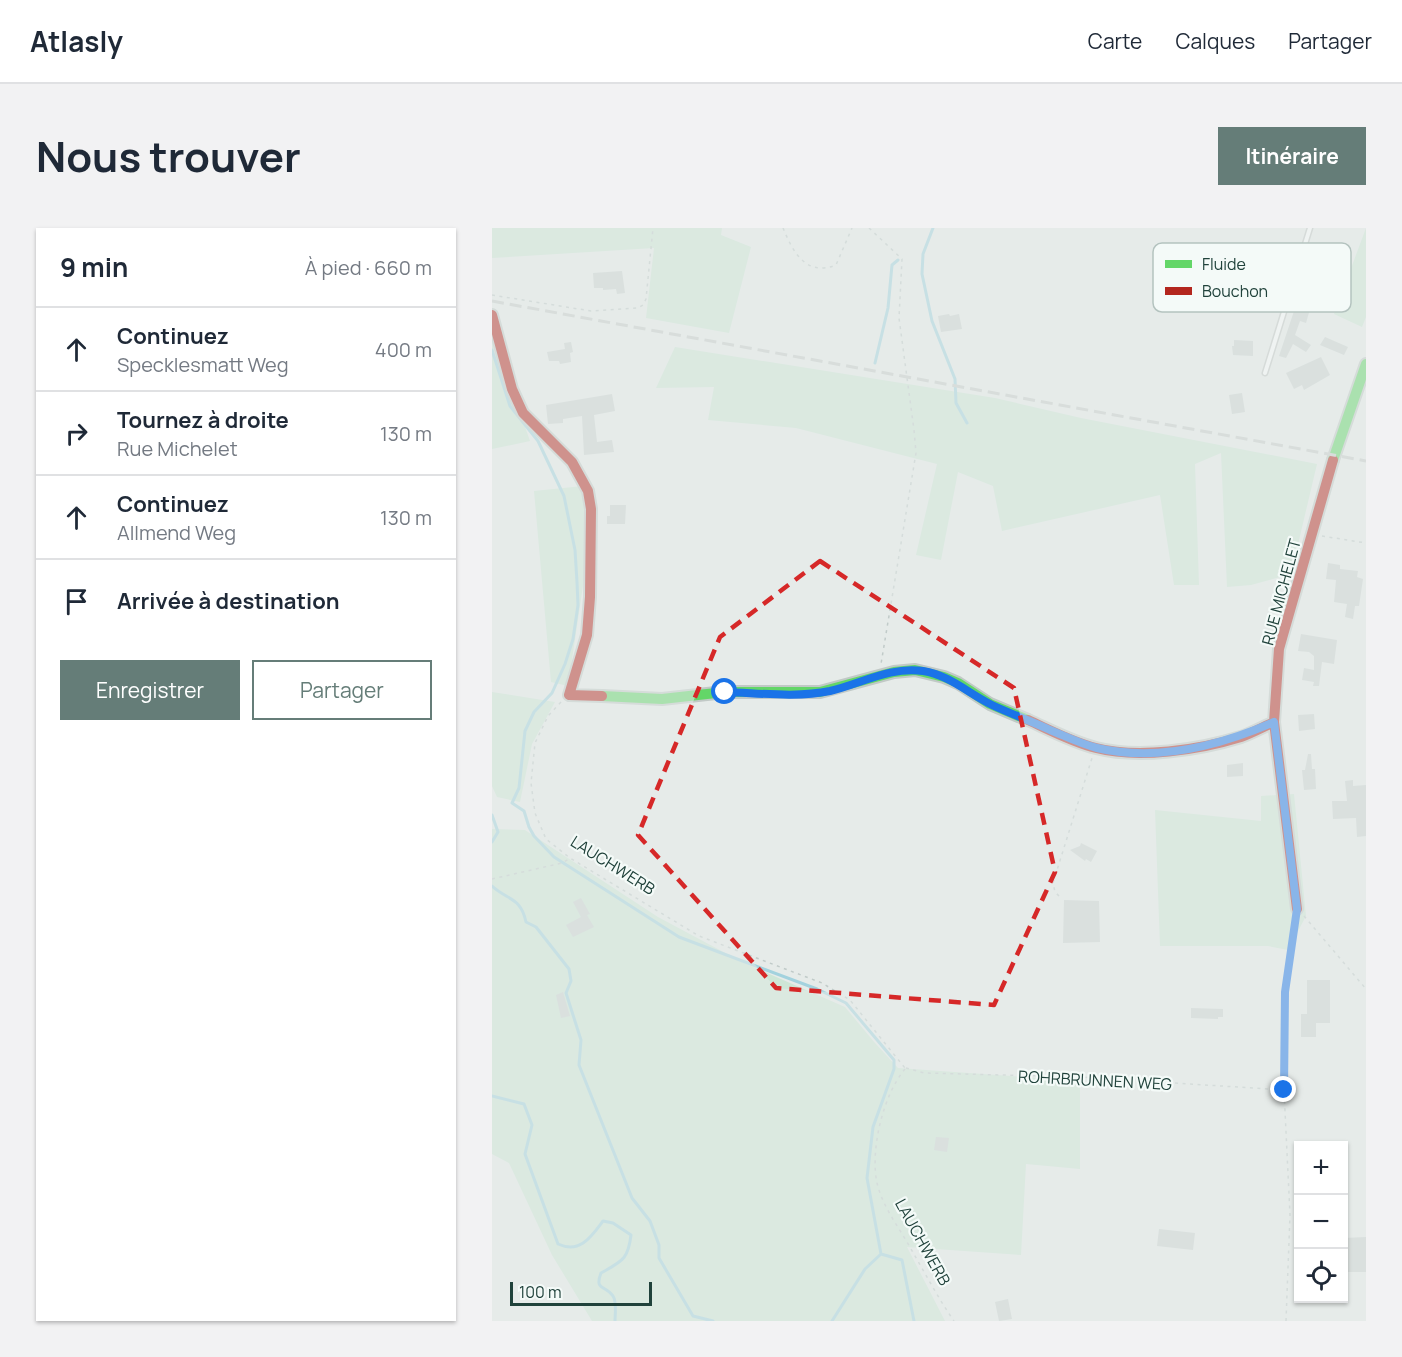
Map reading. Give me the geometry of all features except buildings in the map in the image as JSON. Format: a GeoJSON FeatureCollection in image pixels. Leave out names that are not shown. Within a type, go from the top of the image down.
{"type":"FeatureCollection","features":[{"type":"Feature","properties":{"kind":"street"},"geometry":{"type":"LineString","coordinates":[[492,315],[512,389],[523,413],[572,462],[588,491],[591,509],[591,597],[587,635],[569,695],[662,699],[725,692],[795,694],[819,692],[907,670],[932,673],[957,683],[990,704],[1095,748],[1122,753],[1151,754],[1186,749],[1240,737],[1274,722]]}},
{"type":"Feature","properties":{"kind":"street","name":"RUE MICHELET"},"geometry":{"type":"LineString","coordinates":[[1297,909],[1274,722],[1279,648],[1334,455],[1366,364]]}},
{"type":"Feature","properties":{"kind":"lane"},"geometry":{"type":"LineString","coordinates":[[1305,243],[1310,228]]}},
{"type":"Feature","properties":{"kind":"lane"},"geometry":{"type":"LineString","coordinates":[[1265,373],[1284,312]]}},
{"type":"Feature","properties":{"kind":"path"},"geometry":{"type":"LineString","coordinates":[[492,295],[591,311],[638,308],[646,299],[653,228]]}},
{"type":"Feature","properties":{"kind":"path"},"geometry":{"type":"LineString","coordinates":[[783,228],[800,259],[815,269],[826,269],[836,265],[852,228]]}},
{"type":"Feature","properties":{"kind":"path"},"geometry":{"type":"LineString","coordinates":[[869,228],[902,259],[898,318],[916,453],[879,676]]}},
{"type":"Feature","properties":{"kind":"path"},"geometry":{"type":"LineString","coordinates":[[1312,534],[1366,543]]}},
{"type":"Feature","properties":{"kind":"path","name":"LAUCHWERB"},"geometry":{"type":"LineString","coordinates":[[569,695],[548,716],[535,743],[531,783],[534,813],[546,839],[570,858],[699,936],[822,983],[850,1000],[905,1068],[895,1083],[879,1127],[876,1159],[877,1182],[885,1205],[954,1321]]}},
{"type":"Feature","properties":{"kind":"path"},"geometry":{"type":"LineString","coordinates":[[1059,896],[1054,892],[1053,883],[1095,748]]}},
{"type":"Feature","properties":{"kind":"path"},"geometry":{"type":"LineString","coordinates":[[492,879],[562,863],[570,858]]}},
{"type":"Feature","properties":{"kind":"path"},"geometry":{"type":"LineString","coordinates":[[1297,909],[1366,989]]}},
{"type":"Feature","properties":{"kind":"path"},"geometry":{"type":"LineString","coordinates":[[1286,1321],[1290,1215],[1284,1090],[1285,992],[1297,909]]}},
{"type":"Feature","properties":{"kind":"path","name":"ROHRBRUNNEN WEG"},"geometry":{"type":"LineString","coordinates":[[905,1068],[924,1073],[1082,1077],[1284,1090]]}},
{"type":"Feature","properties":{"kind":"highlighted area"},"geometry":{"type":"Polygon","coordinates":[[[820,561],[1014,688],[1055,872],[994,1005],[776,988],[638,835],[720,637],[820,561]]]}},
{"type":"Feature","properties":{"kind":"green space"},"geometry":{"type":"Polygon","coordinates":[[[492,228],[722,228],[721,235],[751,247],[729,333],[646,318],[654,248],[492,258],[492,228]]]}},
{"type":"Feature","properties":{"kind":"green space"},"geometry":{"type":"Polygon","coordinates":[[[1366,228],[1366,317],[1362,327],[1334,314],[1335,312],[1351,312],[1351,268],[1366,228]]]}},
{"type":"Feature","properties":{"kind":"green space"},"geometry":{"type":"Polygon","coordinates":[[[492,331],[530,441],[492,449],[492,331]]]}},
{"type":"Feature","properties":{"kind":"green space"},"geometry":{"type":"Polygon","coordinates":[[[675,347],[995,398],[1081,418],[1317,464],[1291,574],[1251,585],[1227,587],[1221,453],[1195,464],[1199,585],[1174,585],[1160,495],[1002,531],[993,486],[958,472],[941,560],[916,555],[937,464],[796,428],[708,420],[714,387],[656,388],[675,347]]]}},
{"type":"Feature","properties":{"kind":"green space"},"geometry":{"type":"Polygon","coordinates":[[[583,486],[587,559],[568,686],[551,682],[534,491],[583,486]]]}},
{"type":"Feature","properties":{"kind":"green space"},"geometry":{"type":"Polygon","coordinates":[[[492,692],[555,702],[532,744],[520,802],[497,797],[492,786],[492,692]]]}},
{"type":"Feature","properties":{"kind":"green space"},"geometry":{"type":"Polygon","coordinates":[[[1294,794],[1306,916],[1288,950],[1268,946],[1160,946],[1155,810],[1261,821],[1261,796],[1294,794]]]}},
{"type":"Feature","properties":{"kind":"green space"},"geometry":{"type":"Polygon","coordinates":[[[492,829],[525,830],[658,917],[744,963],[845,1007],[898,1068],[1080,1081],[1080,1169],[1026,1164],[1021,1255],[907,1247],[945,1321],[592,1321],[552,1255],[509,1163],[492,1154],[492,829]]]}},
{"type":"Feature","properties":{"kind":"waterway"},"geometry":{"type":"LineString","coordinates":[[933,228],[923,254],[922,274],[932,321],[955,379],[956,403],[967,423]]}},
{"type":"Feature","properties":{"kind":"waterway"},"geometry":{"type":"LineString","coordinates":[[875,363],[888,308],[892,265],[898,260]]}},
{"type":"Feature","properties":{"kind":"waterway"},"geometry":{"type":"LineString","coordinates":[[492,350],[510,406],[538,441],[564,496],[575,550],[577,582],[578,605],[573,639],[552,693],[534,712],[525,731],[519,788],[512,803],[524,811],[534,836],[554,857],[679,937],[817,989],[846,1003],[894,1060],[894,1069],[873,1127],[867,1178],[881,1254]]}},
{"type":"Feature","properties":{"kind":"waterway"},"geometry":{"type":"LineString","coordinates":[[492,815],[498,832],[492,842]]}},
{"type":"Feature","properties":{"kind":"waterway"},"geometry":{"type":"LineString","coordinates":[[492,886],[517,903],[526,922],[536,927],[569,969],[571,981],[566,993],[581,1040],[579,1065],[632,1198],[650,1221],[659,1245],[659,1258],[693,1316],[713,1321]]}},
{"type":"Feature","properties":{"kind":"waterway"},"geometry":{"type":"LineString","coordinates":[[492,1096],[524,1104],[532,1125],[525,1154],[558,1244],[566,1247],[579,1245],[589,1238],[603,1221],[613,1223],[631,1235],[626,1255],[601,1273],[599,1279],[600,1285],[614,1299],[615,1321]]}},
{"type":"Feature","properties":{"kind":"waterway"},"geometry":{"type":"LineString","coordinates":[[832,1321],[865,1269],[881,1254],[902,1260],[914,1321]]}},
{"type":"Feature","properties":{"kind":"railway"},"geometry":{"type":"LineString","coordinates":[[492,301],[1366,461]]}},
{"type":"Feature","properties":{"kind":"traffic: fast"},"geometry":{"type":"LineString","coordinates":[[1333,460],[1366,364]]}},
{"type":"Feature","properties":{"kind":"traffic: fast"},"geometry":{"type":"LineString","coordinates":[[602,696],[662,699],[725,692],[820,692],[894,672],[915,670],[958,683],[990,704],[1028,720]]}},
{"type":"Feature","properties":{"kind":"traffic: jam"},"geometry":{"type":"LineString","coordinates":[[492,315],[512,389],[523,413],[572,462],[588,491],[591,509],[587,635],[569,695],[602,696]]}},
{"type":"Feature","properties":{"kind":"traffic: jam"},"geometry":{"type":"LineString","coordinates":[[1297,909],[1274,722],[1279,649],[1333,460]]}},
{"type":"Feature","properties":{"kind":"traffic: jam"},"geometry":{"type":"LineString","coordinates":[[1028,720],[1061,736],[1096,748],[1130,753],[1169,752],[1207,746],[1241,737],[1274,722]]}},
{"type":"Feature","properties":{"kind":"route"},"geometry":{"type":"LineString","coordinates":[[725,692],[795,694],[830,691],[894,672],[923,671],[944,677],[990,704],[1079,742],[1095,748],[1122,753],[1151,754],[1186,749],[1240,737],[1274,722],[1297,909],[1285,992],[1284,1090]]}}]}
